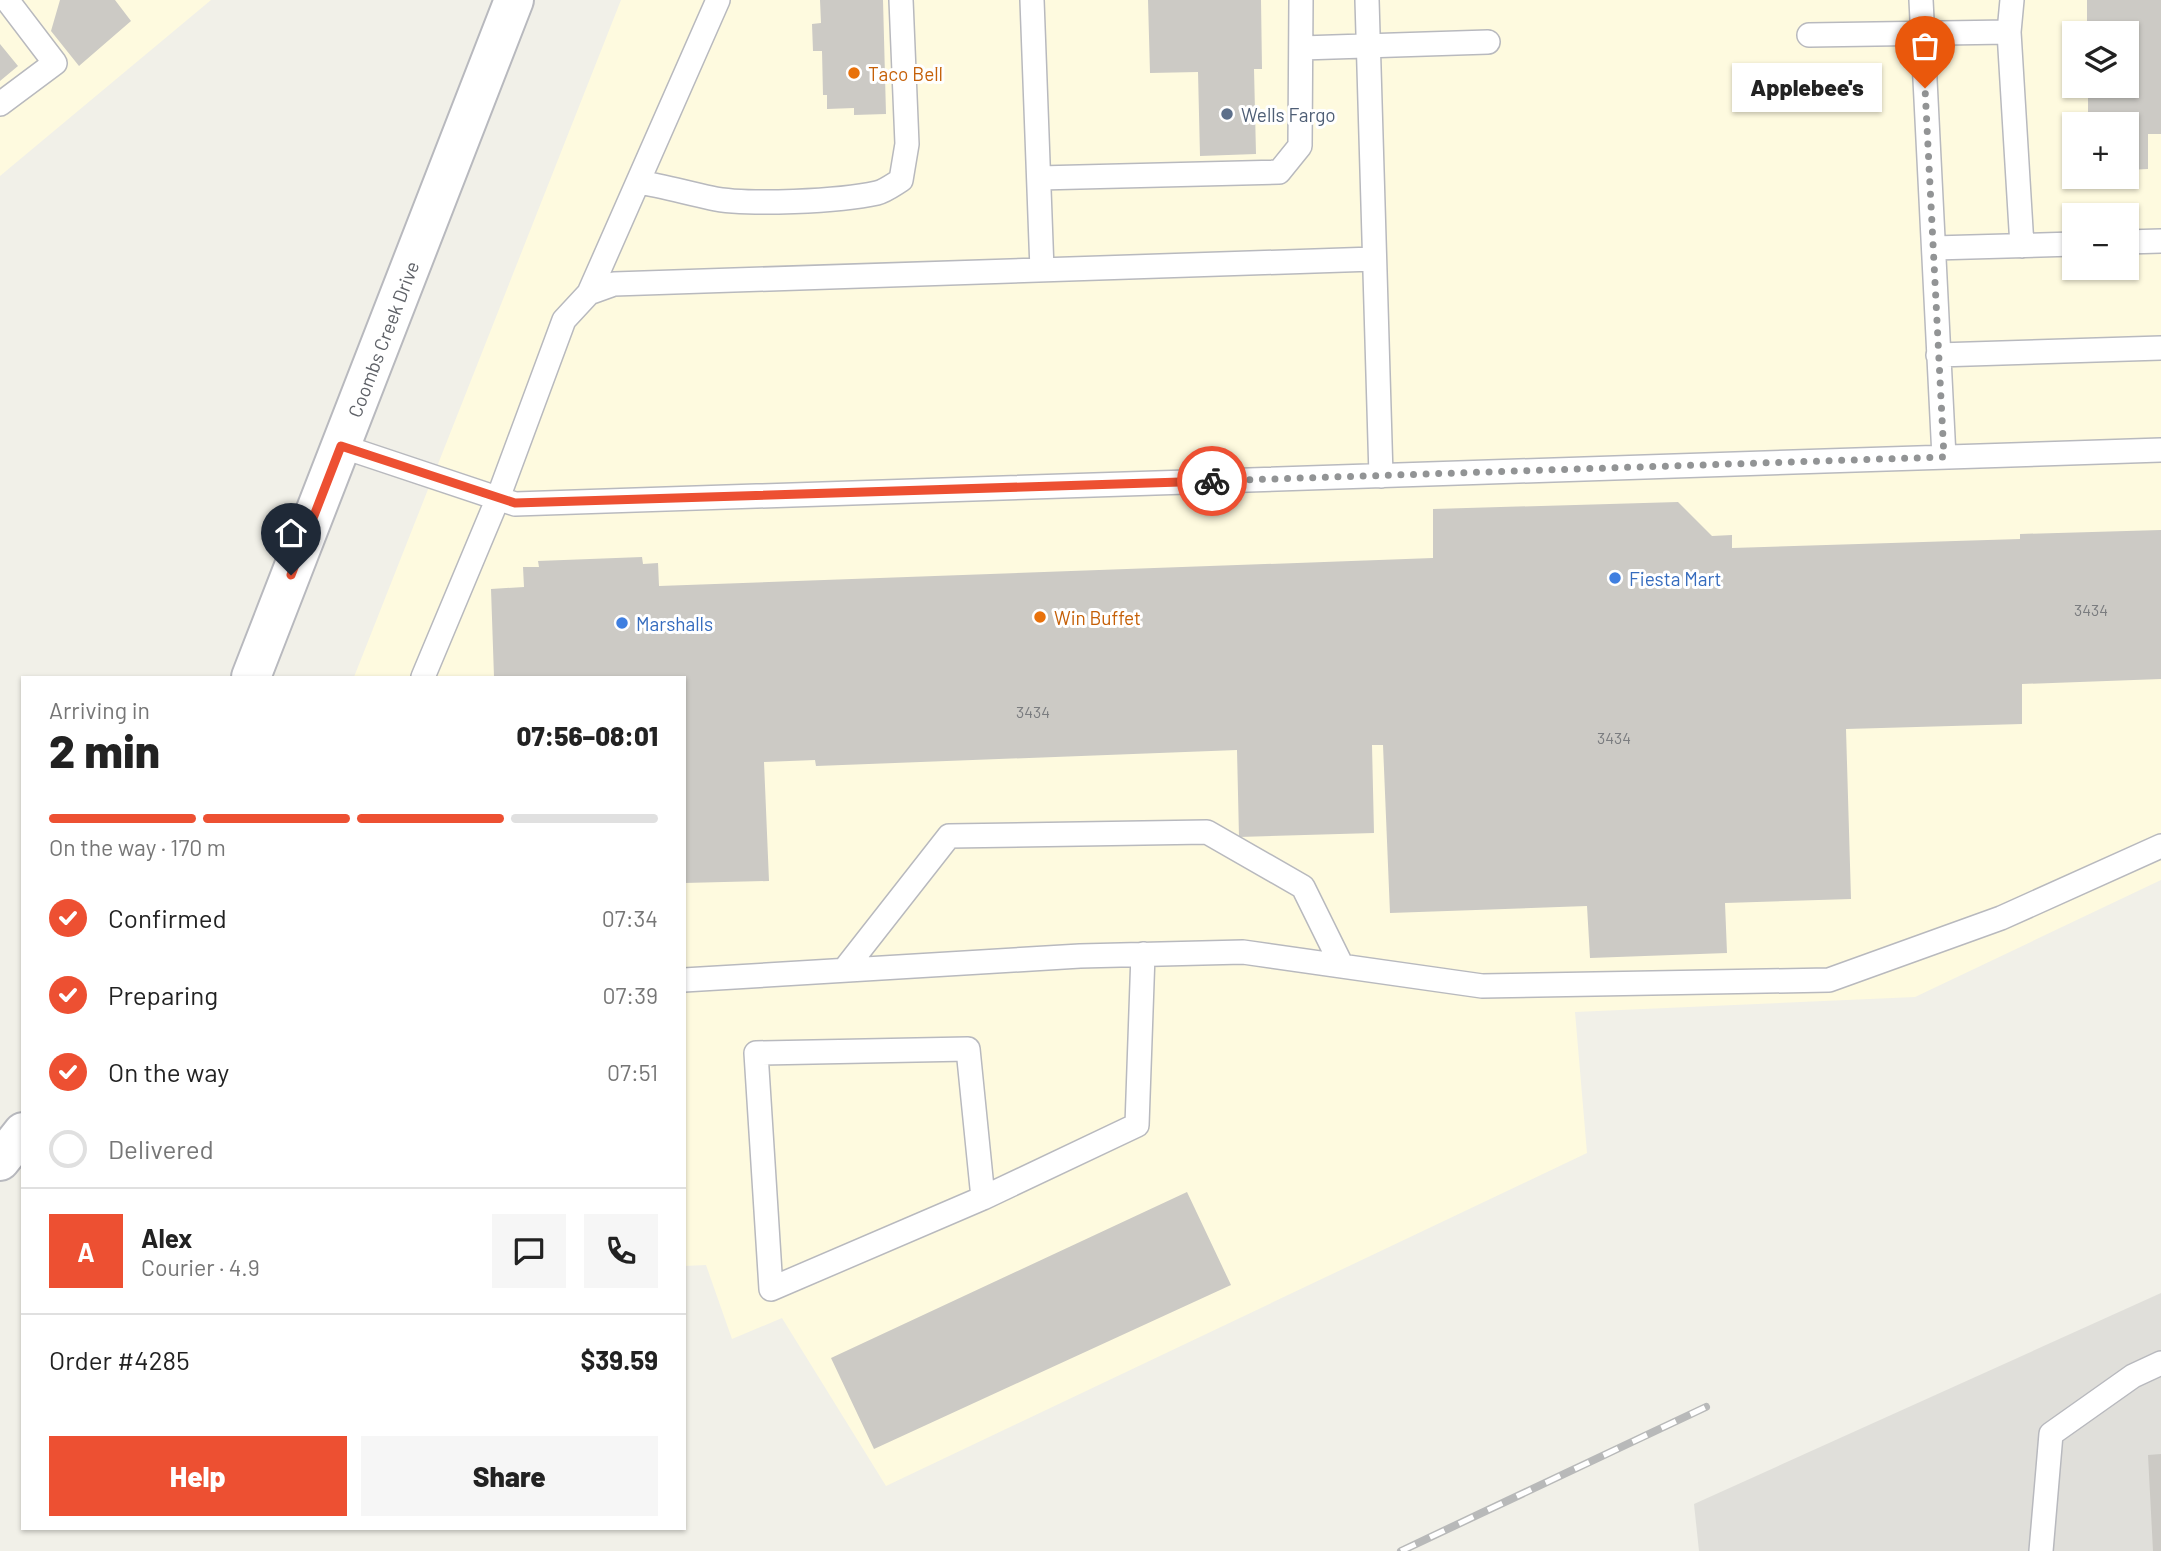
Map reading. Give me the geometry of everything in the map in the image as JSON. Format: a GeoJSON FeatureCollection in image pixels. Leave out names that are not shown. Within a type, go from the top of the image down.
{"type":"FeatureCollection","features":[{"type":"Feature","properties":{"kind":"street","name":"Coombs Creek Drive"},"geometry":{"type":"LineString","coordinates":[[251,676],[514,0]]}},
{"type":"Feature","properties":{"kind":"street"},"geometry":{"type":"LineString","coordinates":[[0,1161],[21,1135]]}},
{"type":"Feature","properties":{"kind":"lane"},"geometry":{"type":"LineString","coordinates":[[0,104],[55,63],[7,0]]}},
{"type":"Feature","properties":{"kind":"lane"},"geometry":{"type":"LineString","coordinates":[[423,676],[498,498],[564,320],[589,293],[718,0]]}},
{"type":"Feature","properties":{"kind":"lane"},"geometry":{"type":"LineString","coordinates":[[638,182],[688,190],[713,199],[753,200],[832,199],[880,192],[901,180],[907,144],[901,0]]}},
{"type":"Feature","properties":{"kind":"lane"},"geometry":{"type":"LineString","coordinates":[[1032,0],[1042,270]]}},
{"type":"Feature","properties":{"kind":"lane"},"geometry":{"type":"LineString","coordinates":[[1039,178],[1279,172],[1300,146],[1301,0]]}},
{"type":"Feature","properties":{"kind":"lane"},"geometry":{"type":"LineString","coordinates":[[1367,0],[1381,476]]}},
{"type":"Feature","properties":{"kind":"lane"},"geometry":{"type":"LineString","coordinates":[[1921,0],[1944,457]]}},
{"type":"Feature","properties":{"kind":"lane"},"geometry":{"type":"LineString","coordinates":[[2012,0],[2009,32],[2022,246]]}},
{"type":"Feature","properties":{"kind":"lane"},"geometry":{"type":"LineString","coordinates":[[1809,35],[2009,32]]}},
{"type":"Feature","properties":{"kind":"lane"},"geometry":{"type":"LineString","coordinates":[[1302,48],[1488,42]]}},
{"type":"Feature","properties":{"kind":"lane"},"geometry":{"type":"LineString","coordinates":[[2139,242],[2161,241]]}},
{"type":"Feature","properties":{"kind":"lane"},"geometry":{"type":"LineString","coordinates":[[1934,248],[2062,244]]}},
{"type":"Feature","properties":{"kind":"lane"},"geometry":{"type":"LineString","coordinates":[[589,293],[614,284],[1374,259]]}},
{"type":"Feature","properties":{"kind":"lane"},"geometry":{"type":"LineString","coordinates":[[1938,355],[2161,348]]}},
{"type":"Feature","properties":{"kind":"lane"},"geometry":{"type":"LineString","coordinates":[[341,446],[515,503],[2161,450]]}},
{"type":"Feature","properties":{"kind":"lane"},"geometry":{"type":"LineString","coordinates":[[844,970],[949,836],[1207,832],[1303,887],[1342,965]]}},
{"type":"Feature","properties":{"kind":"lane"},"geometry":{"type":"LineString","coordinates":[[686,980],[1143,954],[1242,952],[1482,986],[1829,980],[2001,918],[2161,846]]}},
{"type":"Feature","properties":{"kind":"lane"},"geometry":{"type":"LineString","coordinates":[[983,1198],[968,1049],[755,1053],[771,1289],[983,1198],[1138,1125],[1143,954]]}},
{"type":"Feature","properties":{"kind":"lane"},"geometry":{"type":"LineString","coordinates":[[2041,1551],[2051,1434],[2133,1376],[2161,1363]]}},
{"type":"Feature","properties":{"kind":"shaded area"},"geometry":{"type":"Polygon","coordinates":[[[0,0],[211,0],[0,176],[0,0]]]}},
{"type":"Feature","properties":{"kind":"shaded area"},"geometry":{"type":"Polygon","coordinates":[[[621,0],[2161,0],[2161,880],[1915,997],[1575,1012],[1587,1153],[886,1486],[782,1318],[732,1339],[706,1265],[686,1266],[686,676],[354,676],[621,0]]]}},
{"type":"Feature","properties":{"kind":"shaded area"},"geometry":{"type":"Polygon","coordinates":[[[2161,1293],[2161,1551],[1699,1551],[1694,1504],[2161,1293]]]}},
{"type":"Feature","properties":{"kind":"building"},"geometry":{"type":"Polygon","coordinates":[[[60,0],[115,0],[131,21],[79,66],[51,31],[60,0]]]}},
{"type":"Feature","properties":{"kind":"building","name":"Taco Bell"},"geometry":{"type":"Polygon","coordinates":[[[820,0],[883,0],[886,114],[854,115],[854,108],[827,109],[827,95],[823,95],[822,51],[813,51],[812,24],[821,23],[820,0]]]}},
{"type":"Feature","properties":{"kind":"building","name":"Wells Fargo"},"geometry":{"type":"Polygon","coordinates":[[[1148,0],[1261,0],[1262,69],[1254,69],[1256,154],[1200,156],[1198,72],[1150,73],[1148,0]]]}},
{"type":"Feature","properties":{"kind":"building"},"geometry":{"type":"Polygon","coordinates":[[[2087,0],[2161,0],[2161,134],[2148,134],[2148,169],[2139,169],[2139,112],[2088,112],[2088,98],[2139,98],[2139,21],[2087,21],[2087,0]]]}},
{"type":"Feature","properties":{"kind":"building"},"geometry":{"type":"Polygon","coordinates":[[[0,44],[18,66],[0,81],[0,44]]]}},
{"type":"Feature","properties":{"kind":"building"},"geometry":{"type":"Polygon","coordinates":[[[1678,502],[1712,536],[1732,535],[1732,548],[2020,539],[2020,534],[2161,530],[2161,679],[2022,684],[2022,724],[1846,729],[1851,899],[1725,903],[1727,953],[1590,958],[1587,906],[1390,913],[1383,745],[1372,745],[1374,833],[1239,837],[1237,750],[816,766],[815,760],[764,762],[769,881],[686,883],[686,676],[494,676],[491,589],[524,587],[523,567],[539,567],[538,561],[642,557],[643,564],[658,563],[659,586],[1433,558],[1433,509],[1678,502]]]}},
{"type":"Feature","properties":{"kind":"building"},"geometry":{"type":"Polygon","coordinates":[[[1187,1192],[1231,1285],[874,1449],[831,1358],[1187,1192]]]}},
{"type":"Feature","properties":{"kind":"building"},"geometry":{"type":"Polygon","coordinates":[[[2161,1454],[2161,1551],[2153,1551],[2148,1455],[2161,1454]]]}},
{"type":"Feature","properties":{"kind":"railway"},"geometry":{"type":"LineString","coordinates":[[1401,1551],[1706,1407]]}},
{"type":"Feature","properties":{"kind":"way so far"},"geometry":{"type":"LineString","coordinates":[[1212,481],[1944,457],[1925,88]]}},
{"type":"Feature","properties":{"kind":"place","name":"Taco Bell"},"geometry":{"type":"Point","coordinates":[854,73]}},
{"type":"Feature","properties":{"kind":"place","name":"Applebee's"},"geometry":{"type":"Point","coordinates":[1925,88]}},
{"type":"Feature","properties":{"kind":"place","name":"Wells Fargo"},"geometry":{"type":"Point","coordinates":[1227,114]}},
{"type":"Feature","properties":{"kind":"place","name":"Fiesta Mart"},"geometry":{"type":"Point","coordinates":[1615,578]}},
{"type":"Feature","properties":{"kind":"place","name":"Win Buffet"},"geometry":{"type":"Point","coordinates":[1040,617]}},
{"type":"Feature","properties":{"kind":"place","name":"Marshalls"},"geometry":{"type":"Point","coordinates":[622,623]}},
{"type":"Feature","properties":{"kind":"route"},"geometry":{"type":"LineString","coordinates":[[291,575],[341,446],[515,503],[1212,481]]}}]}
